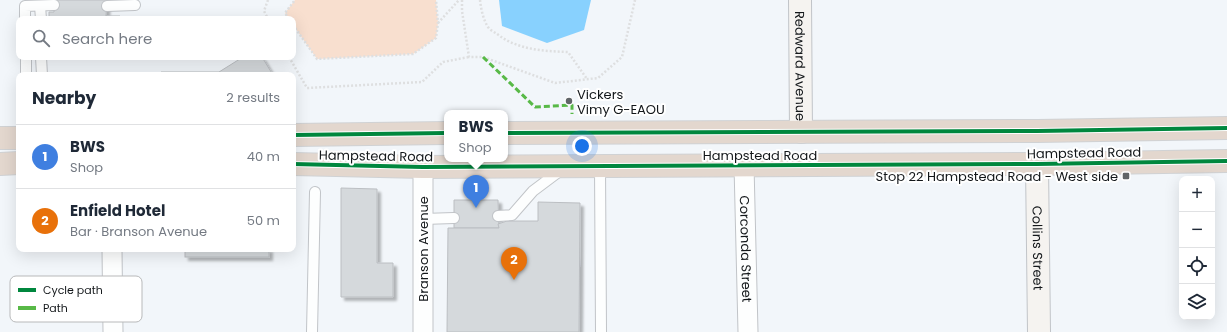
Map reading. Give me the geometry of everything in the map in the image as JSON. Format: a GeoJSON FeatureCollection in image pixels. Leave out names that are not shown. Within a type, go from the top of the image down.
{"type":"FeatureCollection","features":[{"type":"Feature","properties":{"kind":"highway","name":"Hampstead Road"},"geometry":{"type":"LineString","coordinates":[[508,133],[1037,131],[1227,128]]}},
{"type":"Feature","properties":{"kind":"highway"},"geometry":{"type":"LineString","coordinates":[[1037,131],[1038,164]]}},
{"type":"Feature","properties":{"kind":"highway"},"geometry":{"type":"LineString","coordinates":[[743,132],[744,165]]}},
{"type":"Feature","properties":{"kind":"highway"},"geometry":{"type":"LineString","coordinates":[[800,132],[801,165]]}},
{"type":"Feature","properties":{"kind":"highway"},"geometry":{"type":"LineString","coordinates":[[423,133],[423,167]]}},
{"type":"Feature","properties":{"kind":"highway","name":"Hampstead Road"},"geometry":{"type":"LineString","coordinates":[[296,135],[444,133]]}},
{"type":"Feature","properties":{"kind":"highway"},"geometry":{"type":"LineString","coordinates":[[0,138],[16,138]]}},
{"type":"Feature","properties":{"kind":"highway","name":"Hampstead Road"},"geometry":{"type":"LineString","coordinates":[[296,164],[423,167],[1038,164],[1227,161]]}},
{"type":"Feature","properties":{"kind":"highway"},"geometry":{"type":"LineString","coordinates":[[0,164],[16,163]]}},
{"type":"Feature","properties":{"kind":"street","name":"Redward Avenue"},"geometry":{"type":"LineString","coordinates":[[800,0],[800,132]]}},
{"type":"Feature","properties":{"kind":"street","name":"Collins Street"},"geometry":{"type":"LineString","coordinates":[[1038,164],[1039,332]]}},
{"type":"Feature","properties":{"kind":"street","name":"Corconda Street"},"geometry":{"type":"LineString","coordinates":[[744,165],[748,332]]}},
{"type":"Feature","properties":{"kind":"street","name":"Branson Avenue"},"geometry":{"type":"LineString","coordinates":[[423,167],[423,332]]}},
{"type":"Feature","properties":{"kind":"street"},"geometry":{"type":"LineString","coordinates":[[112,252],[112,276]]}},
{"type":"Feature","properties":{"kind":"street"},"geometry":{"type":"LineString","coordinates":[[113,322],[113,332]]}},
{"type":"Feature","properties":{"kind":"lane"},"geometry":{"type":"LineString","coordinates":[[25,16],[25,6],[54,5]]}},
{"type":"Feature","properties":{"kind":"lane"},"geometry":{"type":"LineString","coordinates":[[40,6],[40,16]]}},
{"type":"Feature","properties":{"kind":"lane"},"geometry":{"type":"LineString","coordinates":[[106,6],[135,6]]}},
{"type":"Feature","properties":{"kind":"lane"},"geometry":{"type":"LineString","coordinates":[[26,60],[26,72]]}},
{"type":"Feature","properties":{"kind":"lane"},"geometry":{"type":"LineString","coordinates":[[41,60],[42,72]]}},
{"type":"Feature","properties":{"kind":"lane"},"geometry":{"type":"LineString","coordinates":[[498,216],[512,215],[534,191],[566,166]]}},
{"type":"Feature","properties":{"kind":"lane"},"geometry":{"type":"LineString","coordinates":[[600,166],[601,332]]}},
{"type":"Feature","properties":{"kind":"lane"},"geometry":{"type":"LineString","coordinates":[[312,332],[315,192]]}},
{"type":"Feature","properties":{"kind":"lane"},"geometry":{"type":"LineString","coordinates":[[423,219],[454,218]]}},
{"type":"Feature","properties":{"kind":"path"},"geometry":{"type":"LineString","coordinates":[[266,16],[264,11],[268,0]]}},
{"type":"Feature","properties":{"kind":"path"},"geometry":{"type":"LineString","coordinates":[[287,16],[285,13],[295,0]]}},
{"type":"Feature","properties":{"kind":"path"},"geometry":{"type":"LineString","coordinates":[[296,29],[317,59],[413,54],[436,38],[438,23],[436,0]]}},
{"type":"Feature","properties":{"kind":"path"},"geometry":{"type":"LineString","coordinates":[[438,23],[460,0]]}},
{"type":"Feature","properties":{"kind":"path"},"geometry":{"type":"LineString","coordinates":[[460,0],[469,57]]}},
{"type":"Feature","properties":{"kind":"path"},"geometry":{"type":"LineString","coordinates":[[480,0],[481,11],[488,28],[493,32],[524,48],[545,52],[568,52],[587,79]]}},
{"type":"Feature","properties":{"kind":"path"},"geometry":{"type":"LineString","coordinates":[[292,60],[307,88],[422,82],[443,62],[469,57],[483,57],[555,84],[598,78],[622,57],[635,0]]}},
{"type":"Feature","properties":{"kind":"shaded area"},"geometry":{"type":"Polygon","coordinates":[[[295,0],[436,0],[438,23],[436,38],[413,54],[317,59],[296,29],[296,16],[287,16],[285,13],[295,0]]]}},
{"type":"Feature","properties":{"kind":"water"},"geometry":{"type":"Polygon","coordinates":[[[499,0],[591,0],[584,30],[547,43],[502,26],[499,0]]]}},
{"type":"Feature","properties":{"kind":"building"},"geometry":{"type":"Polygon","coordinates":[[[54,0],[107,0],[106,16],[49,16],[49,12],[54,12],[54,0]]]}},
{"type":"Feature","properties":{"kind":"building"},"geometry":{"type":"Polygon","coordinates":[[[238,60],[264,60],[271,72],[219,72],[238,60]]]}},
{"type":"Feature","properties":{"kind":"building"},"geometry":{"type":"Polygon","coordinates":[[[341,188],[377,189],[377,263],[393,263],[393,297],[341,297],[341,188]]]}},
{"type":"Feature","properties":{"kind":"building"},"geometry":{"type":"Polygon","coordinates":[[[454,200],[498,200],[499,228],[454,228],[454,200]]]}},
{"type":"Feature","properties":{"kind":"building"},"geometry":{"type":"Polygon","coordinates":[[[538,202],[580,203],[579,332],[447,332],[448,228],[499,228],[498,224],[507,221],[538,221],[538,202]]]}},
{"type":"Feature","properties":{"kind":"building"},"geometry":{"type":"Polygon","coordinates":[[[185,252],[269,252],[269,257],[185,257],[185,252]]]}},
{"type":"Feature","properties":{"kind":"marked path"},"geometry":{"type":"LineString","coordinates":[[483,57],[535,107],[572,105],[572,114]]}},
{"type":"Feature","properties":{"kind":"cycle path"},"geometry":{"type":"LineString","coordinates":[[508,133],[1037,131],[1227,128]]}},
{"type":"Feature","properties":{"kind":"cycle path"},"geometry":{"type":"LineString","coordinates":[[296,135],[444,133]]}},
{"type":"Feature","properties":{"kind":"cycle path"},"geometry":{"type":"LineString","coordinates":[[296,164],[423,167],[1037,164],[1227,161]]}},
{"type":"Feature","properties":{"kind":"place","name":"Vickers Vimy G-EAOU"},"geometry":{"type":"Point","coordinates":[569,101]}},
{"type":"Feature","properties":{"kind":"place","name":"Stop 22 Hampstead Road - West side"},"geometry":{"type":"Point","coordinates":[1126,176]}},
{"type":"Feature","properties":{"kind":"place","name":"BWS"},"geometry":{"type":"Point","coordinates":[476,208]}},
{"type":"Feature","properties":{"kind":"place","name":"Enfield Hotel"},"geometry":{"type":"Point","coordinates":[514,280]}}]}
